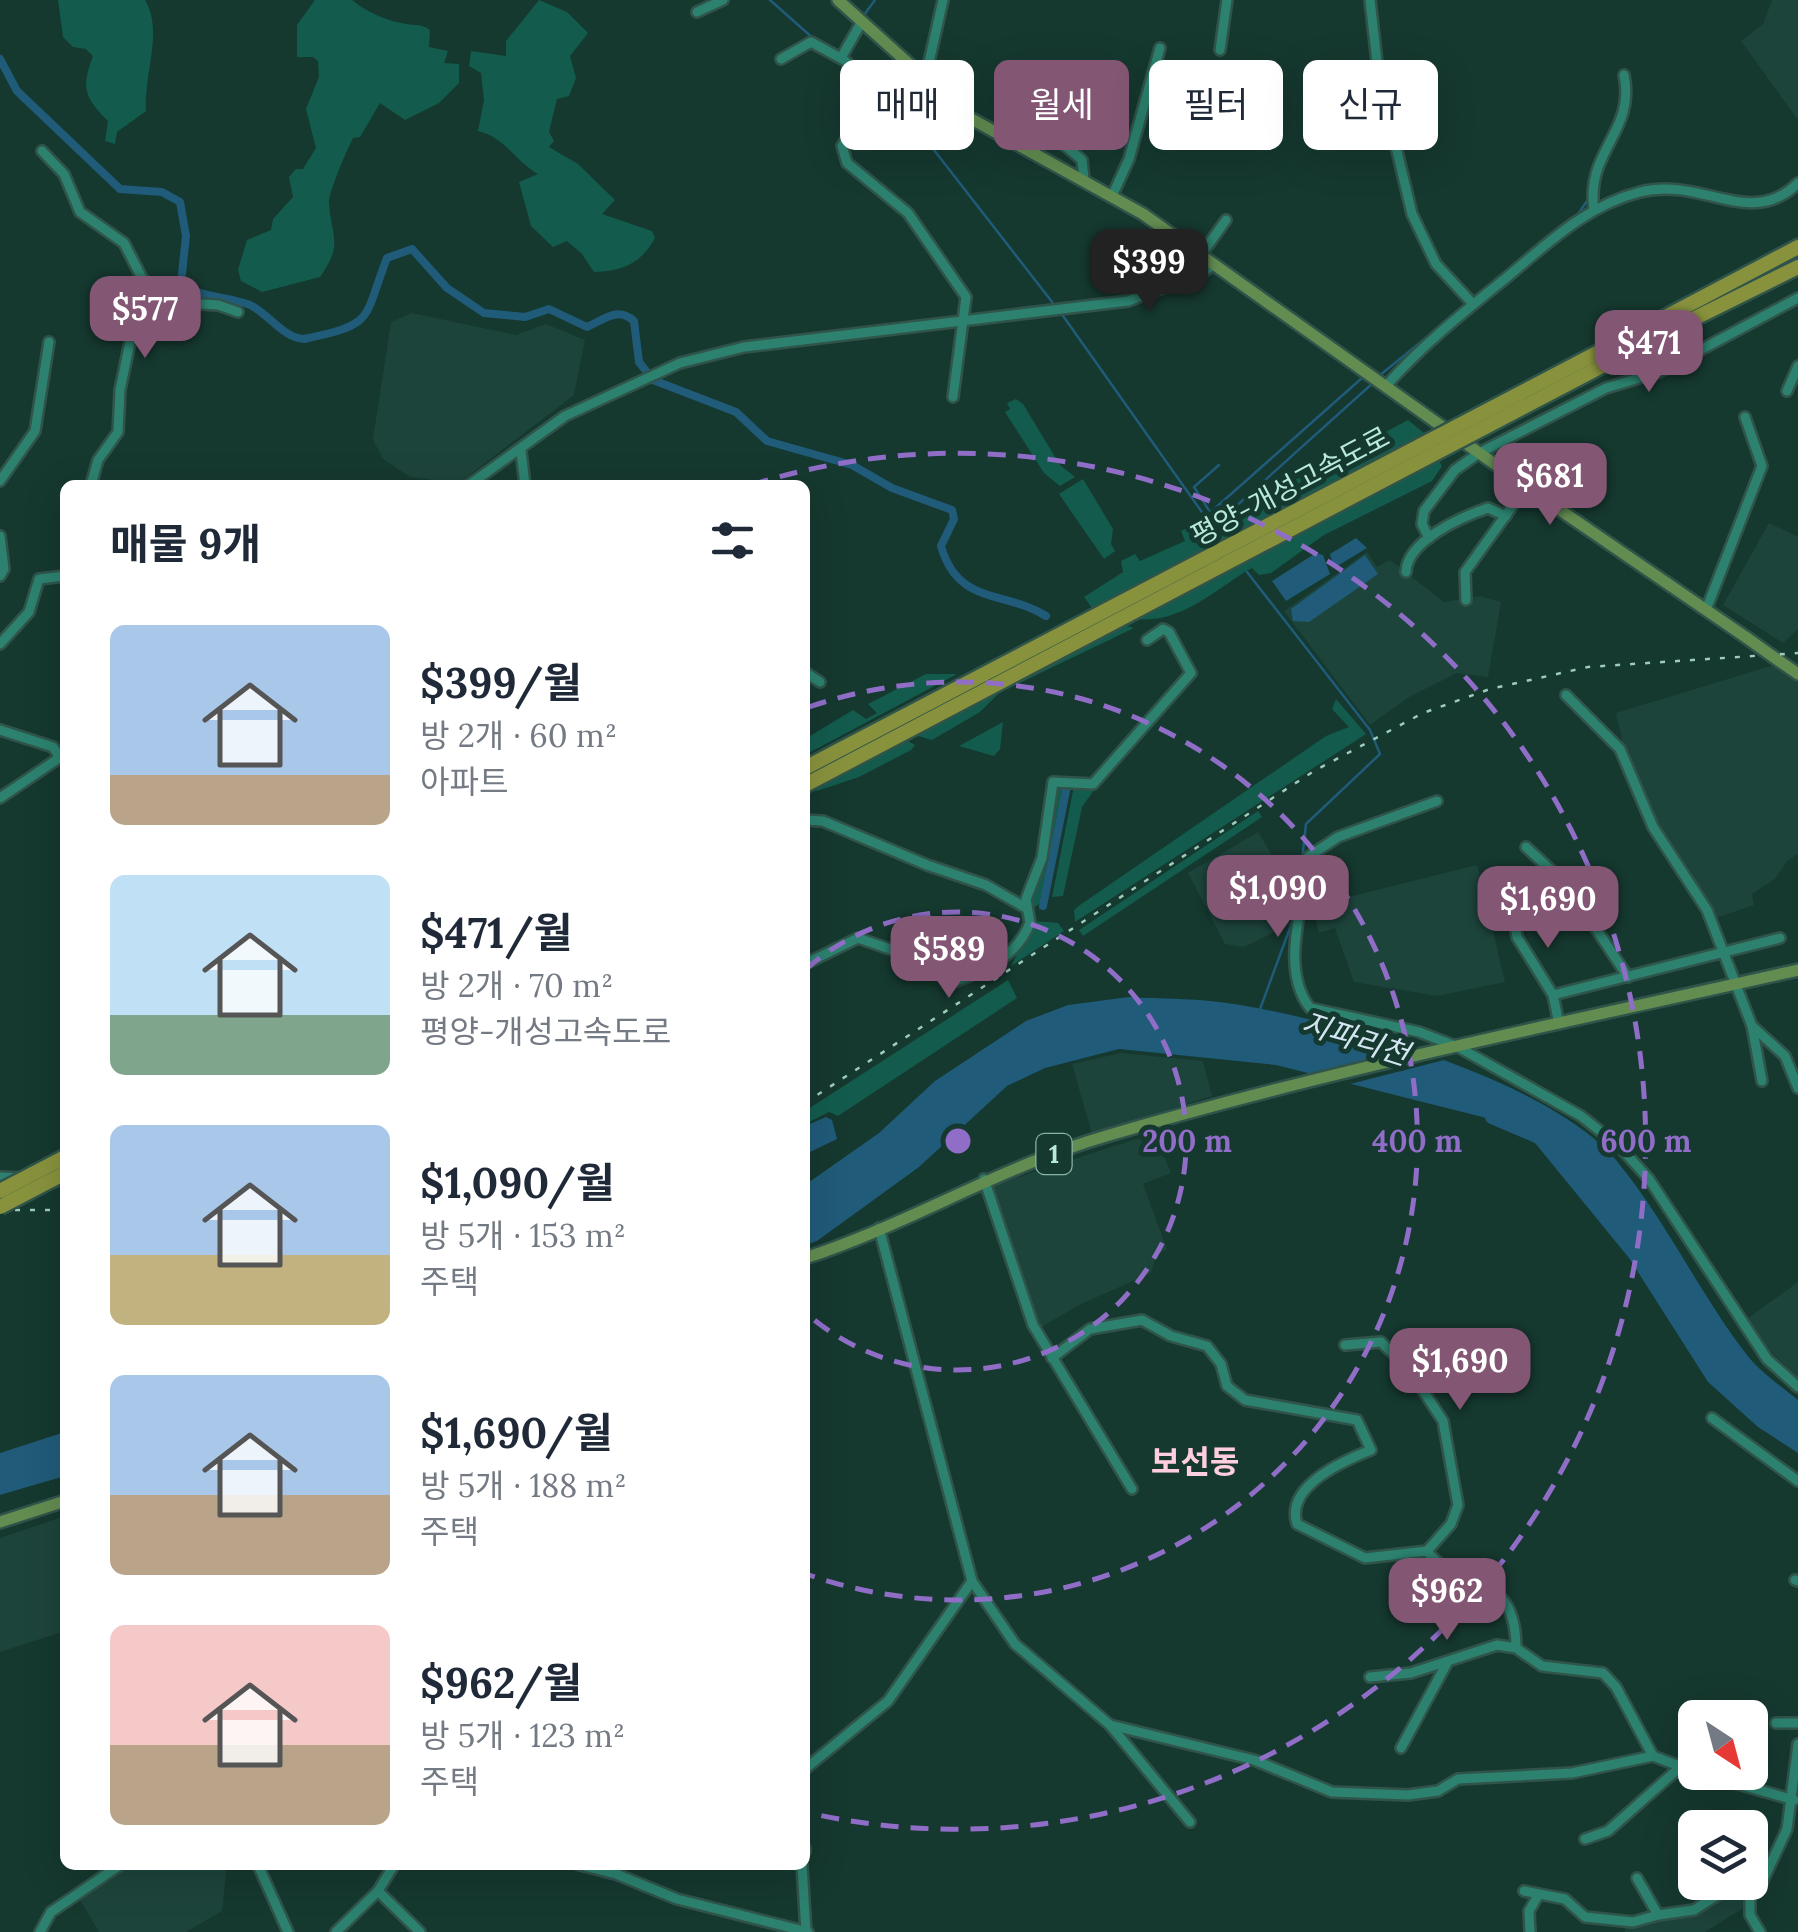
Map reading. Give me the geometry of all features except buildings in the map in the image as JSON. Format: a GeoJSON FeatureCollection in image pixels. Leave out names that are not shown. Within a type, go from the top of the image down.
{"type":"FeatureCollection","features":[{"type":"Feature","properties":{"kind":"highway","name":"평양-개성고속도로"},"geometry":{"type":"LineString","coordinates":[[810,765],[1661,328],[1798,248]]}},
{"type":"Feature","properties":{"kind":"highway","name":"평양-개성고속도로"},"geometry":{"type":"LineString","coordinates":[[1661,328],[1798,268]]}},
{"type":"Feature","properties":{"kind":"highway","name":"평양-개성고속도로"},"geometry":{"type":"LineString","coordinates":[[810,782],[1408,460]]}},
{"type":"Feature","properties":{"kind":"highway"},"geometry":{"type":"LineString","coordinates":[[0,1190],[60,1160]]}},
{"type":"Feature","properties":{"kind":"highway"},"geometry":{"type":"LineString","coordinates":[[0,1207],[60,1176]]}},
{"type":"Feature","properties":{"kind":"main road"},"geometry":{"type":"LineString","coordinates":[[838,0],[902,60]]}},
{"type":"Feature","properties":{"kind":"main road"},"geometry":{"type":"LineString","coordinates":[[974,120],[1113,194],[1798,674]]}},
{"type":"Feature","properties":{"kind":"main road","name":"1"},"geometry":{"type":"LineString","coordinates":[[810,1256],[984,1179],[1106,1136],[1432,1053],[1798,970]]}},
{"type":"Feature","properties":{"kind":"main road"},"geometry":{"type":"LineString","coordinates":[[0,1522],[60,1503]]}},
{"type":"Feature","properties":{"kind":"street"},"geometry":{"type":"LineString","coordinates":[[697,12],[723,0]]}},
{"type":"Feature","properties":{"kind":"street"},"geometry":{"type":"LineString","coordinates":[[925,60],[942,0]]}},
{"type":"Feature","properties":{"kind":"street"},"geometry":{"type":"LineString","coordinates":[[1220,50],[1227,0]]}},
{"type":"Feature","properties":{"kind":"street"},"geometry":{"type":"LineString","coordinates":[[1370,0],[1380,81],[1412,214],[1436,264],[1470,301]]}},
{"type":"Feature","properties":{"kind":"street"},"geometry":{"type":"LineString","coordinates":[[842,58],[860,22]]}},
{"type":"Feature","properties":{"kind":"street"},"geometry":{"type":"LineString","coordinates":[[781,59],[812,42],[844,60]]}},
{"type":"Feature","properties":{"kind":"street"},"geometry":{"type":"LineString","coordinates":[[1113,194],[1129,159],[1160,48]]}},
{"type":"Feature","properties":{"kind":"street"},"geometry":{"type":"LineString","coordinates":[[1594,210],[1593,179],[1628,108],[1624,75]]}},
{"type":"Feature","properties":{"kind":"street"},"geometry":{"type":"LineString","coordinates":[[843,150],[922,230],[966,297],[954,397]]}},
{"type":"Feature","properties":{"kind":"street"},"geometry":{"type":"LineString","coordinates":[[1071,150],[1082,160],[1084,179]]}},
{"type":"Feature","properties":{"kind":"street"},"geometry":{"type":"LineString","coordinates":[[42,151],[70,183],[80,212],[124,244],[143,280],[185,302],[218,305],[238,312]]}},
{"type":"Feature","properties":{"kind":"street"},"geometry":{"type":"LineString","coordinates":[[1380,381],[1410,359],[1470,301],[1594,210],[1642,192],[1676,187],[1766,205],[1782,199],[1798,183]]}},
{"type":"Feature","properties":{"kind":"street"},"geometry":{"type":"LineString","coordinates":[[1201,254],[1226,220]]}},
{"type":"Feature","properties":{"kind":"street"},"geometry":{"type":"LineString","coordinates":[[477,480],[565,416],[651,376],[744,347],[1128,301],[1198,276],[1215,264]]}},
{"type":"Feature","properties":{"kind":"street"},"geometry":{"type":"LineString","coordinates":[[92,480],[98,460],[118,432],[120,390],[143,280]]}},
{"type":"Feature","properties":{"kind":"street"},"geometry":{"type":"LineString","coordinates":[[1430,538],[1422,524],[1424,511],[1456,470],[1479,452],[1606,388],[1659,372],[1798,298]]}},
{"type":"Feature","properties":{"kind":"street"},"geometry":{"type":"LineString","coordinates":[[0,481],[35,431],[49,342]]}},
{"type":"Feature","properties":{"kind":"street"},"geometry":{"type":"LineString","coordinates":[[1787,391],[1798,366]]}},
{"type":"Feature","properties":{"kind":"street"},"geometry":{"type":"LineString","coordinates":[[1706,610],[1762,466],[1746,417]]}},
{"type":"Feature","properties":{"kind":"street"},"geometry":{"type":"LineString","coordinates":[[521,451],[524,480]]}},
{"type":"Feature","properties":{"kind":"street"},"geometry":{"type":"LineString","coordinates":[[1466,600],[1465,572],[1526,487]]}},
{"type":"Feature","properties":{"kind":"street"},"geometry":{"type":"LineString","coordinates":[[1406,572],[1407,564],[1430,538],[1488,508],[1506,516]]}},
{"type":"Feature","properties":{"kind":"street"},"geometry":{"type":"LineString","coordinates":[[0,536],[4,569],[0,576]]}},
{"type":"Feature","properties":{"kind":"street"},"geometry":{"type":"LineString","coordinates":[[0,644],[29,612],[40,579],[60,577]]}},
{"type":"Feature","properties":{"kind":"street"},"geometry":{"type":"LineString","coordinates":[[810,962],[858,938],[936,965],[941,976],[954,982],[996,965],[1013,949],[1030,924],[1026,908],[1042,858],[1053,782],[1093,784],[1191,673],[1164,628],[1147,640]]}},
{"type":"Feature","properties":{"kind":"street"},"geometry":{"type":"LineString","coordinates":[[810,675],[820,682]]}},
{"type":"Feature","properties":{"kind":"street"},"geometry":{"type":"LineString","coordinates":[[1566,695],[1620,748],[1654,828],[1707,910],[1752,1026],[1762,1080]]}},
{"type":"Feature","properties":{"kind":"street"},"geometry":{"type":"LineString","coordinates":[[0,730],[53,747],[60,754]]}},
{"type":"Feature","properties":{"kind":"street"},"geometry":{"type":"LineString","coordinates":[[0,798],[60,757]]}},
{"type":"Feature","properties":{"kind":"street"},"geometry":{"type":"LineString","coordinates":[[1438,801],[1338,837],[1308,858],[1294,982],[1310,1008],[1419,1032],[1458,1047],[1545,1094],[1619,1146],[1649,1179],[1767,1360],[1798,1387]]}},
{"type":"Feature","properties":{"kind":"street"},"geometry":{"type":"LineString","coordinates":[[810,820],[822,821],[926,865],[986,884],[1026,908]]}},
{"type":"Feature","properties":{"kind":"street"},"geometry":{"type":"LineString","coordinates":[[1526,847],[1567,885],[1628,976]]}},
{"type":"Feature","properties":{"kind":"street"},"geometry":{"type":"LineString","coordinates":[[1508,884],[1516,937],[1553,995],[1558,1024]]}},
{"type":"Feature","properties":{"kind":"street"},"geometry":{"type":"LineString","coordinates":[[1553,995],[1780,938]]}},
{"type":"Feature","properties":{"kind":"street"},"geometry":{"type":"LineString","coordinates":[[1752,1026],[1771,1038],[1785,1056],[1798,1088]]}},
{"type":"Feature","properties":{"kind":"street"},"geometry":{"type":"LineString","coordinates":[[0,1177],[60,1182]]}},
{"type":"Feature","properties":{"kind":"street"},"geometry":{"type":"LineString","coordinates":[[984,1179],[1033,1326],[1132,1489]]}},
{"type":"Feature","properties":{"kind":"street"},"geometry":{"type":"LineString","coordinates":[[879,1227],[972,1581],[1015,1644],[1110,1725],[1190,1822]]}},
{"type":"Feature","properties":{"kind":"street"},"geometry":{"type":"LineString","coordinates":[[1052,1358],[1090,1329],[1142,1320],[1171,1336],[1207,1346],[1221,1364],[1227,1386],[1245,1400],[1357,1420],[1372,1450],[1334,1465],[1302,1492],[1294,1512],[1297,1524],[1365,1558],[1427,1551],[1450,1524],[1458,1506],[1442,1421],[1409,1368],[1381,1342],[1345,1345]]}},
{"type":"Feature","properties":{"kind":"street"},"geometry":{"type":"LineString","coordinates":[[1712,1418],[1798,1481]]}},
{"type":"Feature","properties":{"kind":"street"},"geometry":{"type":"LineString","coordinates":[[1427,1551],[1443,1568],[1476,1578],[1496,1593],[1513,1621],[1516,1648]]}},
{"type":"Feature","properties":{"kind":"street"},"geometry":{"type":"LineString","coordinates":[[810,1765],[888,1701],[972,1581]]}},
{"type":"Feature","properties":{"kind":"street"},"geometry":{"type":"LineString","coordinates":[[1370,1677],[1446,1663],[1497,1645],[1516,1648],[1542,1666],[1603,1673],[1616,1687],[1653,1756]]}},
{"type":"Feature","properties":{"kind":"street"},"geometry":{"type":"LineString","coordinates":[[1401,1748],[1446,1663]]}},
{"type":"Feature","properties":{"kind":"street"},"geometry":{"type":"LineString","coordinates":[[1776,1723],[1798,1724]]}},
{"type":"Feature","properties":{"kind":"street"},"geometry":{"type":"LineString","coordinates":[[1110,1725],[1228,1752],[1332,1792],[1423,1793],[1438,1791],[1458,1780],[1572,1773],[1653,1756],[1678,1768]]}},
{"type":"Feature","properties":{"kind":"street"},"geometry":{"type":"LineString","coordinates":[[1768,1862],[1779,1855],[1795,1800],[1798,1744]]}},
{"type":"Feature","properties":{"kind":"street"},"geometry":{"type":"LineString","coordinates":[[1586,1839],[1608,1832],[1678,1769]]}},
{"type":"Feature","properties":{"kind":"street"},"geometry":{"type":"LineString","coordinates":[[1759,1790],[1795,1800]]}},
{"type":"Feature","properties":{"kind":"street"},"geometry":{"type":"LineString","coordinates":[[40,1932],[51,1912],[113,1870]]}},
{"type":"Feature","properties":{"kind":"street"},"geometry":{"type":"LineString","coordinates":[[260,1870],[288,1932]]}},
{"type":"Feature","properties":{"kind":"street"},"geometry":{"type":"LineString","coordinates":[[336,1932],[378,1891],[391,1870]]}},
{"type":"Feature","properties":{"kind":"street"},"geometry":{"type":"LineString","coordinates":[[600,1870],[677,1899],[807,1932],[802,1870]]}},
{"type":"Feature","properties":{"kind":"street"},"geometry":{"type":"LineString","coordinates":[[1637,1878],[1658,1915]]}},
{"type":"Feature","properties":{"kind":"street"},"geometry":{"type":"LineString","coordinates":[[378,1891],[420,1932]]}},
{"type":"Feature","properties":{"kind":"street"},"geometry":{"type":"LineString","coordinates":[[1524,1891],[1564,1899],[1585,1917],[1633,1922],[1694,1910],[1710,1900]]}},
{"type":"Feature","properties":{"kind":"street"},"geometry":{"type":"LineString","coordinates":[[1530,1932],[1529,1911],[1539,1894]]}},
{"type":"Feature","properties":{"kind":"street"},"geometry":{"type":"LineString","coordinates":[[1750,1900],[1750,1915],[1760,1932]]}},
{"type":"Feature","properties":{"kind":"shaded area"},"geometry":{"type":"Polygon","coordinates":[[[1772,0],[1798,0],[1798,120],[1741,41],[1763,24],[1772,0]]]}},
{"type":"Feature","properties":{"kind":"shaded area"},"geometry":{"type":"Polygon","coordinates":[[[412,313],[516,335],[546,324],[585,340],[574,395],[463,480],[410,477],[383,459],[373,439],[391,322],[412,313]]]}},
{"type":"Feature","properties":{"kind":"shaded area"},"geometry":{"type":"Polygon","coordinates":[[[1769,523],[1798,537],[1798,629],[1783,643],[1723,605],[1769,523]]]}},
{"type":"Feature","properties":{"kind":"shaded area"},"geometry":{"type":"Polygon","coordinates":[[[1367,552],[1377,567],[1390,560],[1444,602],[1480,596],[1501,602],[1488,677],[1457,673],[1409,697],[1370,725],[1284,611],[1367,552]]]}},
{"type":"Feature","properties":{"kind":"shaded area"},"geometry":{"type":"Polygon","coordinates":[[[1774,665],[1798,683],[1798,854],[1787,861],[1775,879],[1752,894],[1754,905],[1716,918],[1675,862],[1654,823],[1625,752],[1616,713],[1774,665]]]}},
{"type":"Feature","properties":{"kind":"shaded area"},"geometry":{"type":"Polygon","coordinates":[[[1258,832],[1297,896],[1289,925],[1244,947],[1225,944],[1188,873],[1258,832]]]}},
{"type":"Feature","properties":{"kind":"shaded area"},"geometry":{"type":"Polygon","coordinates":[[[1477,865],[1505,982],[1437,996],[1354,982],[1335,928],[1319,933],[1312,906],[1477,865]]]}},
{"type":"Feature","properties":{"kind":"shaded area"},"geometry":{"type":"Polygon","coordinates":[[[1121,1053],[1203,1061],[1212,1096],[1092,1134],[1072,1064],[1121,1053]]]}},
{"type":"Feature","properties":{"kind":"shaded area"},"geometry":{"type":"Polygon","coordinates":[[[1155,1133],[1171,1173],[1143,1184],[1167,1249],[1156,1255],[1151,1273],[1079,1305],[1038,1329],[990,1186],[1155,1133]]]}},
{"type":"Feature","properties":{"kind":"shaded area"},"geometry":{"type":"Polygon","coordinates":[[[1798,1282],[1798,1378],[1765,1346],[1748,1318],[1798,1282]]]}},
{"type":"Feature","properties":{"kind":"shaded area"},"geometry":{"type":"Polygon","coordinates":[[[60,1518],[60,1633],[0,1652],[0,1538],[60,1518]]]}},
{"type":"Feature","properties":{"kind":"shaded area"},"geometry":{"type":"Polygon","coordinates":[[[119,1870],[226,1872],[222,1911],[186,1932],[99,1932],[80,1900],[119,1870]]]}},
{"type":"Feature","properties":{"kind":"shaded area"},"geometry":{"type":"Polygon","coordinates":[[[1710,1900],[1747,1900],[1742,1909],[1705,1932],[1625,1932],[1626,1925],[1710,1900]]]}},
{"type":"Feature","properties":{"kind":"green space"},"geometry":{"type":"Polygon","coordinates":[[[58,0],[145,0],[150,12],[153,40],[146,111],[117,132],[115,144],[105,141],[108,121],[87,91],[93,56],[86,49],[73,47],[63,37],[58,0]]]}},
{"type":"Feature","properties":{"kind":"green space"},"geometry":{"type":"Polygon","coordinates":[[[315,0],[352,0],[385,18],[427,28],[429,47],[448,51],[444,63],[459,64],[459,83],[439,103],[405,120],[380,103],[360,137],[353,138],[332,190],[329,203],[334,248],[320,277],[262,292],[241,281],[238,270],[247,240],[271,230],[273,219],[293,197],[289,177],[296,169],[303,169],[316,148],[306,109],[319,77],[318,61],[297,57],[297,25],[315,0]]]}},
{"type":"Feature","properties":{"kind":"green space"},"geometry":{"type":"Polygon","coordinates":[[[539,0],[567,12],[588,33],[570,56],[576,78],[569,96],[557,99],[549,132],[554,141],[549,147],[578,164],[615,200],[602,214],[652,231],[655,238],[644,254],[622,268],[594,272],[567,241],[553,247],[531,226],[519,182],[538,174],[496,139],[478,131],[484,100],[481,73],[469,66],[471,51],[506,56],[506,41],[539,0]]]}},
{"type":"Feature","properties":{"kind":"green space"},"geometry":{"type":"Polygon","coordinates":[[[1016,399],[1023,404],[1060,465],[1075,477],[1060,486],[1044,473],[1005,412],[1010,409],[1007,403],[1016,399]]]}},
{"type":"Feature","properties":{"kind":"green space"},"geometry":{"type":"Polygon","coordinates":[[[1408,420],[1424,433],[1092,608],[1084,597],[1123,572],[1121,561],[1135,554],[1140,561],[1185,541],[1181,531],[1197,523],[1216,535],[1222,523],[1280,488],[1408,420]]]}},
{"type":"Feature","properties":{"kind":"green space"},"geometry":{"type":"Polygon","coordinates":[[[1439,461],[1442,466],[1432,481],[1324,535],[1271,573],[1259,575],[1252,568],[1185,610],[1153,619],[1136,619],[1439,461]]]}},
{"type":"Feature","properties":{"kind":"green space"},"geometry":{"type":"Polygon","coordinates":[[[1083,479],[1113,529],[1111,544],[1115,551],[1104,559],[1059,494],[1083,479]]]}},
{"type":"Feature","properties":{"kind":"green space"},"geometry":{"type":"Polygon","coordinates":[[[1124,625],[1134,628],[999,693],[980,712],[932,740],[915,735],[1124,625]]]}},
{"type":"Feature","properties":{"kind":"green space"},"geometry":{"type":"Polygon","coordinates":[[[926,674],[957,674],[810,752],[810,736],[853,710],[866,719],[877,713],[868,704],[926,674]]]}},
{"type":"Feature","properties":{"kind":"green space"},"geometry":{"type":"Polygon","coordinates":[[[1336,699],[1366,734],[1075,922],[1074,910],[1080,905],[1326,736],[1349,727],[1332,709],[1336,699]]]}},
{"type":"Feature","properties":{"kind":"green space"},"geometry":{"type":"Polygon","coordinates":[[[1003,722],[1000,749],[994,756],[959,746],[1003,722]]]}},
{"type":"Feature","properties":{"kind":"green space"},"geometry":{"type":"Polygon","coordinates":[[[906,740],[915,745],[911,750],[859,777],[817,791],[810,787],[906,740]]]}},
{"type":"Feature","properties":{"kind":"green space"},"geometry":{"type":"Polygon","coordinates":[[[1058,784],[1064,784],[1042,902],[1035,907],[1030,897],[1042,869],[1058,784]]]}},
{"type":"Feature","properties":{"kind":"green space"},"geometry":{"type":"Polygon","coordinates":[[[1074,786],[1094,790],[1082,807],[1063,896],[1052,897],[1074,786]]]}},
{"type":"Feature","properties":{"kind":"green space"},"geometry":{"type":"Polygon","coordinates":[[[1258,811],[1262,817],[1083,936],[1079,930],[1258,811]]]}},
{"type":"Feature","properties":{"kind":"green space"},"geometry":{"type":"Polygon","coordinates":[[[1034,921],[1058,923],[1064,931],[1011,966],[1034,921]]]}},
{"type":"Feature","properties":{"kind":"green space"},"geometry":{"type":"Polygon","coordinates":[[[1008,980],[1017,998],[838,1116],[829,1112],[810,1122],[810,1108],[1008,980]]]}},
{"type":"Feature","properties":{"kind":"water"},"geometry":{"type":"Polygon","coordinates":[[[1356,538],[1367,548],[1334,568],[1330,554],[1356,538]]]}},
{"type":"Feature","properties":{"kind":"water"},"geometry":{"type":"Polygon","coordinates":[[[1316,553],[1323,555],[1330,574],[1286,601],[1272,581],[1316,553]]]}},
{"type":"Feature","properties":{"kind":"water"},"geometry":{"type":"Polygon","coordinates":[[[1365,555],[1378,574],[1309,622],[1293,621],[1291,609],[1365,555]]]}},
{"type":"Feature","properties":{"kind":"water"},"geometry":{"type":"Polygon","coordinates":[[[1129,997],[1190,999],[1271,1011],[1322,1022],[1435,1057],[1541,1103],[1584,1131],[1616,1160],[1747,1355],[1798,1400],[1798,1453],[1758,1427],[1708,1382],[1629,1258],[1522,1127],[1276,1065],[1119,1049],[1045,1068],[1007,1086],[919,1167],[810,1243],[810,1181],[879,1133],[935,1081],[1026,1021],[1068,1005],[1129,997]]]}},
{"type":"Feature","properties":{"kind":"water"},"geometry":{"type":"Polygon","coordinates":[[[826,1117],[832,1120],[837,1139],[810,1152],[810,1124],[826,1117]]]}},
{"type":"Feature","properties":{"kind":"water"},"geometry":{"type":"Polygon","coordinates":[[[60,1434],[60,1477],[0,1495],[0,1453],[60,1434]]]}},
{"type":"Feature","properties":{"kind":"pier"},"geometry":{"type":"Polygon","coordinates":[[[1412,1048],[1444,1060],[1346,1085],[1309,1075],[1412,1048]]]}},
{"type":"Feature","properties":{"kind":"waterway"},"geometry":{"type":"LineString","coordinates":[[770,0],[814,39]]}},
{"type":"Feature","properties":{"kind":"waterway"},"geometry":{"type":"LineString","coordinates":[[864,15],[875,0]]}},
{"type":"Feature","properties":{"kind":"waterway"},"geometry":{"type":"LineString","coordinates":[[924,60],[933,25]]}},
{"type":"Feature","properties":{"kind":"waterway"},"geometry":{"type":"LineString","coordinates":[[825,45],[840,53]]}},
{"type":"Feature","properties":{"kind":"waterway"},"geometry":{"type":"LineString","coordinates":[[0,59],[17,91],[120,189],[162,192],[180,202],[186,236],[181,283],[188,288],[250,305],[289,335],[304,339],[356,323],[369,306],[387,258],[412,249],[447,288],[484,313],[525,317],[549,309],[587,327],[610,316],[628,317],[634,321],[639,362],[653,380],[736,412],[767,441],[852,465],[892,488],[952,510],[954,519],[941,546],[959,579],[984,594],[1046,616]]}},
{"type":"Feature","properties":{"kind":"waterway"},"geometry":{"type":"LineString","coordinates":[[934,150],[1056,307]]}},
{"type":"Feature","properties":{"kind":"waterway"},"geometry":{"type":"LineString","coordinates":[[1379,376],[1578,214],[1587,201]]}},
{"type":"Feature","properties":{"kind":"waterway"},"geometry":{"type":"LineString","coordinates":[[1061,313],[1216,532]]}},
{"type":"Feature","properties":{"kind":"waterway"},"geometry":{"type":"LineString","coordinates":[[1211,520],[1213,510],[1362,378]]}},
{"type":"Feature","properties":{"kind":"waterway"},"geometry":{"type":"LineString","coordinates":[[1213,527],[1374,382]]}},
{"type":"Feature","properties":{"kind":"waterway"},"geometry":{"type":"LineString","coordinates":[[1210,512],[1194,487],[1219,465]]}},
{"type":"Feature","properties":{"kind":"waterway"},"geometry":{"type":"LineString","coordinates":[[1247,572],[1370,730],[1380,754],[1306,824],[1300,879]]}},
{"type":"Feature","properties":{"kind":"waterway"},"geometry":{"type":"LineString","coordinates":[[1043,906],[1067,786]]}},
{"type":"Feature","properties":{"kind":"waterway"},"geometry":{"type":"LineString","coordinates":[[1259,1012],[1294,917]]}},
{"type":"Feature","properties":{"kind":"waterway","name":"지파리천"},"geometry":{"type":"LineString","coordinates":[[1492,1117],[1541,1138]]}},
{"type":"Feature","properties":{"kind":"waterway"},"geometry":{"type":"LineString","coordinates":[[265,1870],[294,1932]]}},
{"type":"Feature","properties":{"kind":"waterway"},"geometry":{"type":"LineString","coordinates":[[579,1870],[631,1884]]}},
{"type":"Feature","properties":{"kind":"waterway"},"geometry":{"type":"LineString","coordinates":[[643,1889],[682,1905]]}},
{"type":"Feature","properties":{"kind":"waterway"},"geometry":{"type":"LineString","coordinates":[[738,1918],[784,1932]]}},
{"type":"Feature","properties":{"kind":"railway"},"geometry":{"type":"LineString","coordinates":[[810,1100],[1314,771],[1423,713],[1490,689],[1588,667],[1798,653]]}},
{"type":"Feature","properties":{"kind":"railway"},"geometry":{"type":"LineString","coordinates":[[0,1210],[60,1210]]}},
{"type":"Feature","properties":{"kind":"district","name":"보선동"},"geometry":{"type":"Point","coordinates":[1195,1462]}}]}
